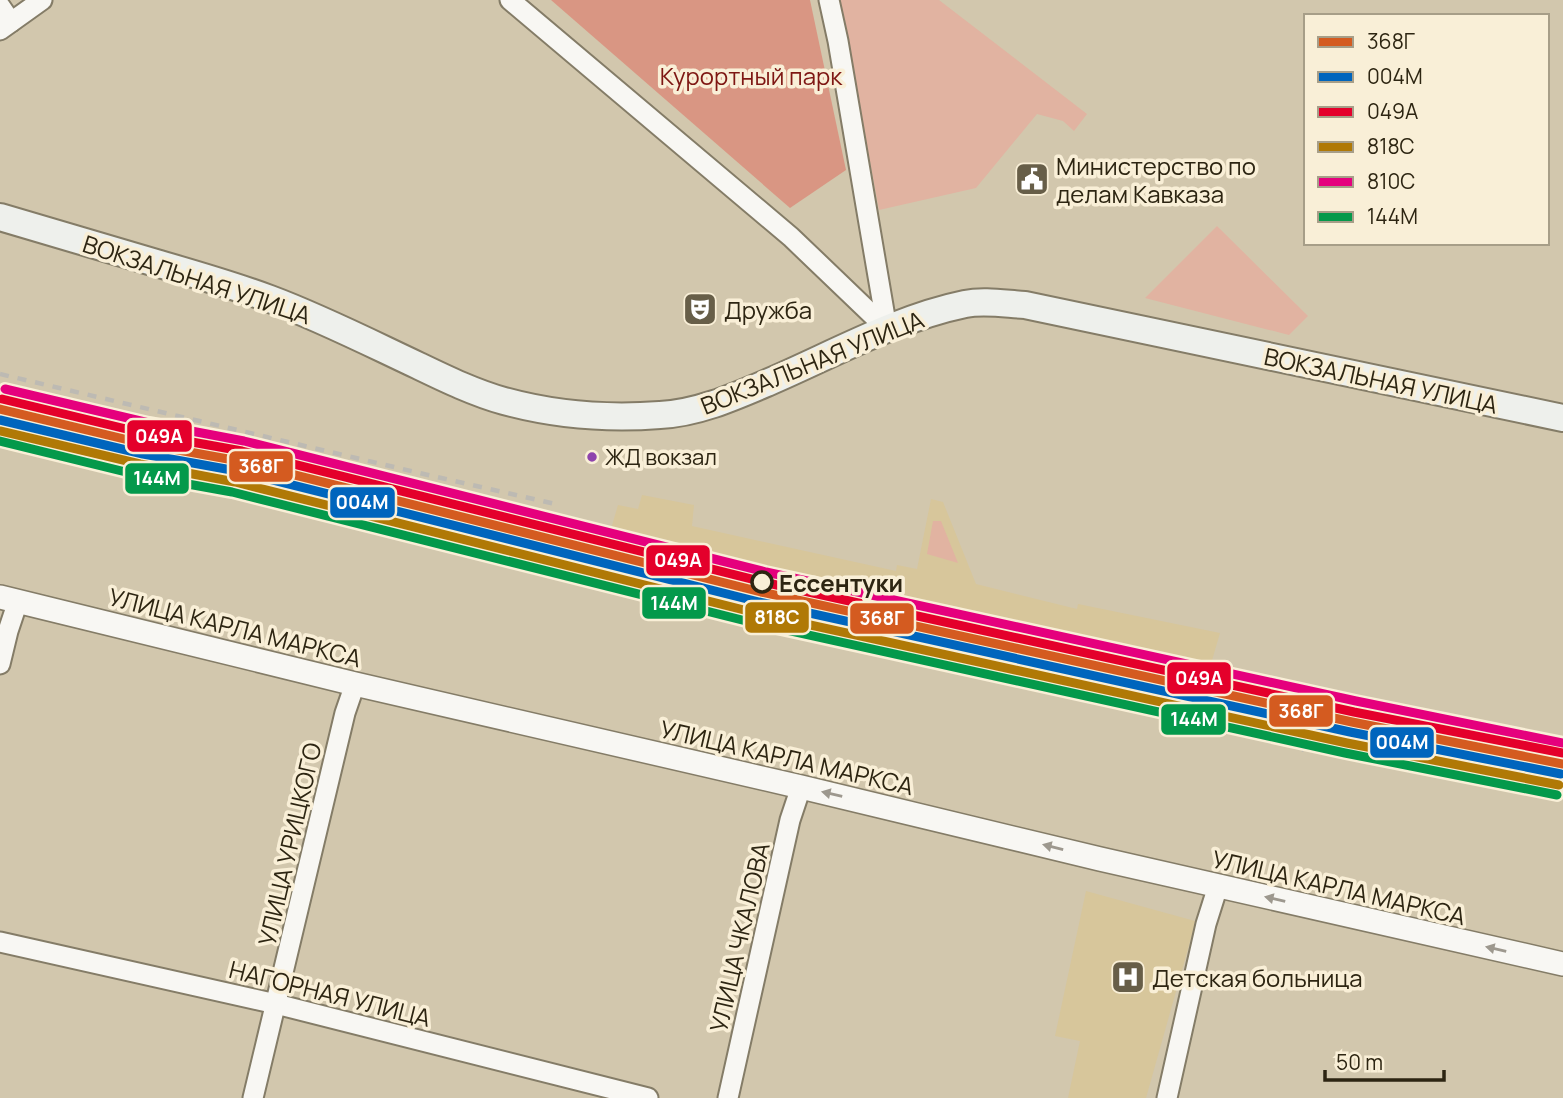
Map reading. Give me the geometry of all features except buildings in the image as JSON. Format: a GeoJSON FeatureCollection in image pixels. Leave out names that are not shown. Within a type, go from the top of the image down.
{"type":"FeatureCollection","features":[{"type":"Feature","properties":{"kind":"main road","name":"ВОКЗАЛЬНАЯ УЛИЦА"},"geometry":{"type":"LineString","coordinates":[[0,217],[270,299],[467,388],[502,401],[543,411],[623,417],[696,410],[728,400],[887,329],[967,303],[995,303],[1025,305],[1563,418]]}},
{"type":"Feature","properties":{"kind":"street"},"geometry":{"type":"LineString","coordinates":[[4,19],[41,0]]}},
{"type":"Feature","properties":{"kind":"street"},"geometry":{"type":"LineString","coordinates":[[510,0],[791,237],[887,329]]}},
{"type":"Feature","properties":{"kind":"street"},"geometry":{"type":"LineString","coordinates":[[829,0],[887,329]]}},
{"type":"Feature","properties":{"kind":"street"},"geometry":{"type":"LineString","coordinates":[[0,664],[8,631],[9,599]]}},
{"type":"Feature","properties":{"kind":"street","name":"УЛИЦА КАРЛА МАРКСА"},"geometry":{"type":"LineString","coordinates":[[9,599],[355,684],[1563,964]]}},
{"type":"Feature","properties":{"kind":"street","name":"УЛИЦА УРИЦКОГО"},"geometry":{"type":"LineString","coordinates":[[253,1098],[345,713],[355,684]]}},
{"type":"Feature","properties":{"kind":"street","name":"УЛИЦА ЧКАЛОВА"},"geometry":{"type":"LineString","coordinates":[[728,1098],[790,820],[801,787]]}},
{"type":"Feature","properties":{"kind":"street"},"geometry":{"type":"LineString","coordinates":[[1167,1098],[1206,924],[1218,886]]}},
{"type":"Feature","properties":{"kind":"street","name":"НАГОРНАЯ УЛИЦА"},"geometry":{"type":"LineString","coordinates":[[0,942],[276,1004],[648,1098]]}},
{"type":"Feature","properties":{"kind":"shaded area"},"geometry":{"type":"Polygon","coordinates":[[[840,0],[939,0],[1087,114],[1074,131],[1063,121],[1037,114],[976,188],[879,210],[840,0]]]}},
{"type":"Feature","properties":{"kind":"shaded area"},"geometry":{"type":"Polygon","coordinates":[[[1217,226],[1308,316],[1289,335],[1145,298],[1217,226]]]}},
{"type":"Feature","properties":{"kind":"shaded area"},"geometry":{"type":"Polygon","coordinates":[[[642,495],[694,505],[692,526],[896,571],[897,565],[917,569],[931,499],[943,502],[976,584],[1077,609],[1078,604],[1220,633],[1196,715],[598,573],[618,505],[638,509],[642,495]]]}},
{"type":"Feature","properties":{"kind":"shaded area"},"geometry":{"type":"Polygon","coordinates":[[[933,521],[941,521],[958,563],[927,554],[933,521]]]}},
{"type":"Feature","properties":{"kind":"shaded area"},"geometry":{"type":"Polygon","coordinates":[[[1086,891],[1195,921],[1146,1098],[1068,1098],[1080,1041],[1055,1036],[1086,891]]]}},
{"type":"Feature","properties":{"kind":"green space","name":"Курортный парк"},"geometry":{"type":"Polygon","coordinates":[[[551,0],[810,0],[846,170],[790,208],[551,0]]]}},
{"type":"Feature","properties":{"kind":"railway"},"geometry":{"type":"LineString","coordinates":[[0,374],[560,505]]}},
{"type":"Feature","properties":{"kind":"railway"},"geometry":{"type":"LineString","coordinates":[[175,475],[232,485],[313,494]]}},
{"type":"Feature","properties":{"kind":"railway"},"geometry":{"type":"LineString","coordinates":[[1203,707],[1304,750]]}},
{"type":"Feature","properties":{"kind":"transit line","name":"810С"},"geometry":{"type":"LineString","coordinates":[[5,389],[149,423],[244,441],[766,572],[1356,701],[1563,743]]}},
{"type":"Feature","properties":{"kind":"transit line","name":"049А"},"geometry":{"type":"LineString","coordinates":[[2,399],[147,434],[242,451],[763,582],[1354,712],[1563,753]]}},
{"type":"Feature","properties":{"kind":"transit line","name":"368Г"},"geometry":{"type":"LineString","coordinates":[[0,409],[145,444],[239,461],[761,592],[1352,722],[1563,764]]}},
{"type":"Feature","properties":{"kind":"transit line","name":"004М"},"geometry":{"type":"LineString","coordinates":[[0,420],[143,454],[237,471],[759,602],[1350,732],[1561,774]]}},
{"type":"Feature","properties":{"kind":"transit line","name":"818С"},"geometry":{"type":"LineString","coordinates":[[0,431],[140,464],[235,482],[756,613],[1347,743],[1559,785]]}},
{"type":"Feature","properties":{"kind":"transit line","name":"144М"},"geometry":{"type":"LineString","coordinates":[[0,441],[138,475],[232,492],[754,623],[1345,753],[1557,795]]}},
{"type":"Feature","properties":{"kind":"place","name":"Министерство по делам Кавказа"},"geometry":{"type":"Point","coordinates":[1032,179]}},
{"type":"Feature","properties":{"kind":"place","name":"Дружба"},"geometry":{"type":"Point","coordinates":[700,309]}},
{"type":"Feature","properties":{"kind":"place","name":"ЖД вокзал"},"geometry":{"type":"Point","coordinates":[592,457]}},
{"type":"Feature","properties":{"kind":"place","name":"Ессентуки"},"geometry":{"type":"Point","coordinates":[762,582]}},
{"type":"Feature","properties":{"kind":"place","name":"Детская больница"},"geometry":{"type":"Point","coordinates":[1128,977]}}]}
